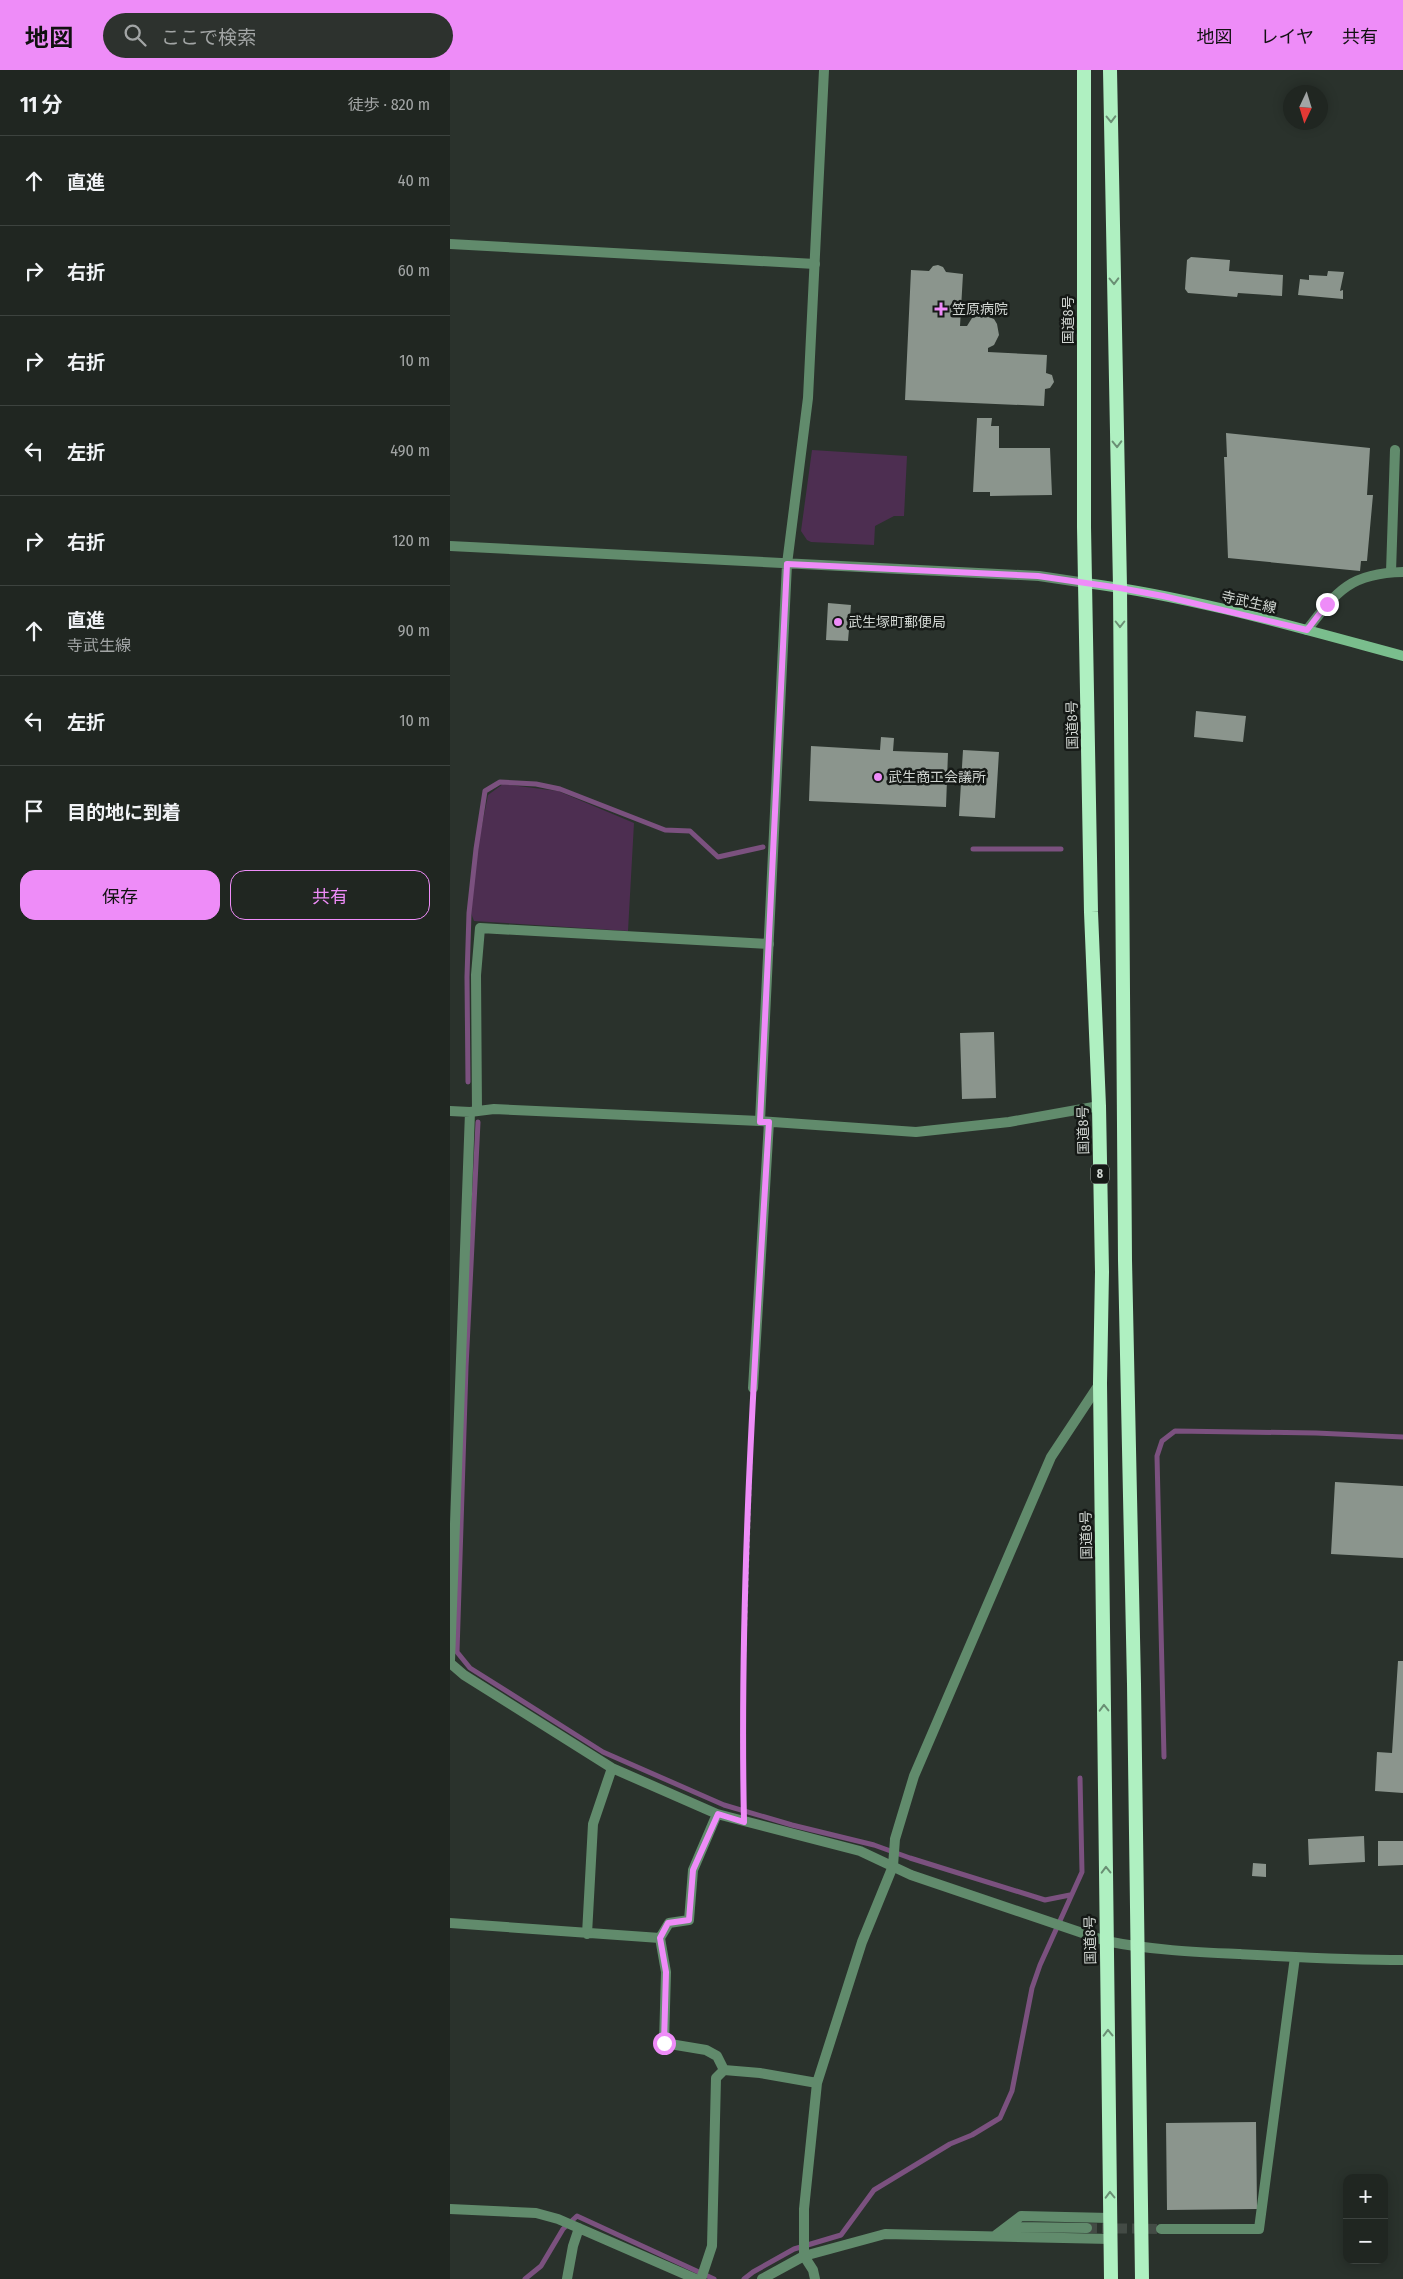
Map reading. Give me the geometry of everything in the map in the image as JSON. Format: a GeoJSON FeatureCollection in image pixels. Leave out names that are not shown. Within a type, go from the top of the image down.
{"type":"FeatureCollection","features":[{"type":"Feature","properties":{"kind":"highway","name":"国道8号"},"geometry":{"type":"LineString","coordinates":[[1084,70],[1086,583],[1091,912],[1099,1106],[1102,1272],[1100,1383],[1111,2279]]}},
{"type":"Feature","properties":{"kind":"highway","name":"8"},"geometry":{"type":"LineString","coordinates":[[1110,70],[1120,588],[1124,1260],[1134,1684],[1142,2279]]}},
{"type":"Feature","properties":{"kind":"main road","name":"寺武生線"},"geometry":{"type":"LineString","coordinates":[[1086,583],[1120,588],[1307,630],[1403,656]]}},
{"type":"Feature","properties":{"kind":"street"},"geometry":{"type":"LineString","coordinates":[[753,1388],[769,944],[787,564],[808,398],[824,70]]}},
{"type":"Feature","properties":{"kind":"street"},"geometry":{"type":"LineString","coordinates":[[450,244],[815,264]]}},
{"type":"Feature","properties":{"kind":"street"},"geometry":{"type":"LineString","coordinates":[[1391,572],[1395,450]]}},
{"type":"Feature","properties":{"kind":"street"},"geometry":{"type":"LineString","coordinates":[[450,546],[1038,576],[1086,583]]}},
{"type":"Feature","properties":{"kind":"street"},"geometry":{"type":"LineString","coordinates":[[1307,630],[1336,593],[1358,579],[1391,572],[1403,572]]}},
{"type":"Feature","properties":{"kind":"street"},"geometry":{"type":"LineString","coordinates":[[769,944],[480,928],[476,975],[473,1111],[450,1662],[464,1675],[612,1768],[718,1814],[860,1851],[927,1881],[1106,1941],[1138,1947],[1294,1957],[1403,1960]]}},
{"type":"Feature","properties":{"kind":"street"},"geometry":{"type":"LineString","coordinates":[[450,1110],[473,1111],[494,1109],[764,1122],[916,1132],[1009,1122],[1099,1106]]}},
{"type":"Feature","properties":{"kind":"street"},"geometry":{"type":"LineString","coordinates":[[815,2279],[813,2270],[804,2256],[804,2209],[817,2083],[862,1942],[893,1866],[895,1839],[914,1776],[1051,1457],[1100,1383]]}},
{"type":"Feature","properties":{"kind":"street"},"geometry":{"type":"LineString","coordinates":[[587,1934],[593,1824],[612,1768]]}},
{"type":"Feature","properties":{"kind":"street"},"geometry":{"type":"LineString","coordinates":[[718,1814],[693,1870],[689,1920],[668,1923],[660,1938],[666,1972],[664,2043],[706,2050],[717,2056],[724,2070]]}},
{"type":"Feature","properties":{"kind":"street"},"geometry":{"type":"LineString","coordinates":[[450,1923],[660,1938]]}},
{"type":"Feature","properties":{"kind":"street"},"geometry":{"type":"LineString","coordinates":[[1162,2229],[1260,2230],[1294,1957]]}},
{"type":"Feature","properties":{"kind":"street"},"geometry":{"type":"LineString","coordinates":[[700,2279],[712,2246],[716,2078],[724,2070],[760,2073],[817,2083]]}},
{"type":"Feature","properties":{"kind":"street"},"geometry":{"type":"LineString","coordinates":[[450,2209],[536,2213],[558,2219],[696,2279]]}},
{"type":"Feature","properties":{"kind":"street"},"geometry":{"type":"LineString","coordinates":[[996,2235],[1021,2216],[1110,2218]]}},
{"type":"Feature","properties":{"kind":"street"},"geometry":{"type":"LineString","coordinates":[[1008,2227],[1087,2228]]}},
{"type":"Feature","properties":{"kind":"street"},"geometry":{"type":"LineString","coordinates":[[567,2279],[573,2246],[579,2228]]}},
{"type":"Feature","properties":{"kind":"street"},"geometry":{"type":"LineString","coordinates":[[762,2279],[804,2256],[885,2234],[1111,2239]]}},
{"type":"Feature","properties":{"kind":"path"},"geometry":{"type":"LineString","coordinates":[[744,1822],[742,1738],[753,1388]]}},
{"type":"Feature","properties":{"kind":"shaded area"},"geometry":{"type":"Polygon","coordinates":[[[812,450],[907,456],[904,516],[894,516],[875,526],[874,545],[811,542],[807,540],[801,531],[812,450]]]}},
{"type":"Feature","properties":{"kind":"shaded area"},"geometry":{"type":"Polygon","coordinates":[[[503,784],[558,791],[634,823],[628,931],[474,921],[471,913],[477,851],[488,795],[503,784]]]}},
{"type":"Feature","properties":{"kind":"building"},"geometry":{"type":"Polygon","coordinates":[[[1191,257],[1230,260],[1229,271],[1283,275],[1282,296],[1238,293],[1237,297],[1188,293],[1185,289],[1187,260],[1191,257]]]}},
{"type":"Feature","properties":{"kind":"building","name":"笠原病院"},"geometry":{"type":"Polygon","coordinates":[[[933,266],[943,267],[946,272],[963,274],[960,326],[967,326],[972,318],[983,315],[994,319],[997,324],[999,335],[994,345],[988,348],[988,352],[1047,355],[1046,373],[1052,375],[1054,382],[1050,388],[1045,389],[1044,406],[905,400],[911,270],[929,271],[933,266]]]}},
{"type":"Feature","properties":{"kind":"building"},"geometry":{"type":"Polygon","coordinates":[[[1328,271],[1344,272],[1340,291],[1343,290],[1343,299],[1298,295],[1300,279],[1309,280],[1309,275],[1327,276],[1328,271]]]}},
{"type":"Feature","properties":{"kind":"building"},"geometry":{"type":"Polygon","coordinates":[[[977,418],[992,418],[991,426],[999,426],[999,448],[1050,448],[1052,495],[990,496],[990,492],[973,492],[977,418]]]}},
{"type":"Feature","properties":{"kind":"building"},"geometry":{"type":"Polygon","coordinates":[[[1226,433],[1370,448],[1367,495],[1373,495],[1367,561],[1361,561],[1360,571],[1228,558],[1224,457],[1227,457],[1226,433]]]}},
{"type":"Feature","properties":{"kind":"building"},"geometry":{"type":"Polygon","coordinates":[[[828,603],[851,605],[848,641],[826,640],[828,603]]]}},
{"type":"Feature","properties":{"kind":"building"},"geometry":{"type":"Polygon","coordinates":[[[1196,711],[1246,716],[1243,742],[1194,737],[1196,711]]]}},
{"type":"Feature","properties":{"kind":"building","name":"武生商工会議所"},"geometry":{"type":"Polygon","coordinates":[[[881,737],[894,738],[893,751],[948,753],[946,807],[809,801],[811,746],[880,750],[881,737]]]}},
{"type":"Feature","properties":{"kind":"building"},"geometry":{"type":"Polygon","coordinates":[[[963,750],[999,752],[995,818],[959,816],[963,750]]]}},
{"type":"Feature","properties":{"kind":"building"},"geometry":{"type":"Polygon","coordinates":[[[994,1032],[996,1098],[962,1099],[960,1033],[994,1032]]]}},
{"type":"Feature","properties":{"kind":"building"},"geometry":{"type":"Polygon","coordinates":[[[1335,1482],[1403,1486],[1403,1558],[1331,1554],[1335,1482]]]}},
{"type":"Feature","properties":{"kind":"building"},"geometry":{"type":"Polygon","coordinates":[[[1398,1661],[1403,1661],[1403,1793],[1375,1791],[1377,1752],[1392,1753],[1398,1661]]]}},
{"type":"Feature","properties":{"kind":"building"},"geometry":{"type":"Polygon","coordinates":[[[1364,1836],[1365,1862],[1309,1865],[1308,1839],[1364,1836]]]}},
{"type":"Feature","properties":{"kind":"building"},"geometry":{"type":"Polygon","coordinates":[[[1378,1841],[1403,1841],[1403,1865],[1378,1866],[1378,1841]]]}},
{"type":"Feature","properties":{"kind":"building"},"geometry":{"type":"Polygon","coordinates":[[[1253,1863],[1266,1864],[1266,1877],[1252,1876],[1253,1863]]]}},
{"type":"Feature","properties":{"kind":"building"},"geometry":{"type":"Polygon","coordinates":[[[1256,2122],[1257,2209],[1167,2210],[1166,2123],[1256,2122]]]}},
{"type":"Feature","properties":{"kind":"waterway"},"geometry":{"type":"LineString","coordinates":[[468,1082],[467,977],[469,913],[485,791],[500,782],[536,784],[560,789],[665,830],[690,831],[718,857],[763,847]]}},
{"type":"Feature","properties":{"kind":"waterway"},"geometry":{"type":"LineString","coordinates":[[973,849],[1061,849]]}},
{"type":"Feature","properties":{"kind":"waterway"},"geometry":{"type":"LineString","coordinates":[[478,1122],[466,1367],[457,1652],[470,1668],[603,1752],[724,1805],[792,1825],[874,1845],[1045,1900],[1070,1895]]}},
{"type":"Feature","properties":{"kind":"waterway"},"geometry":{"type":"LineString","coordinates":[[1164,1757],[1157,1456],[1162,1441],[1175,1431],[1316,1433],[1403,1437]]}},
{"type":"Feature","properties":{"kind":"waterway"},"geometry":{"type":"LineString","coordinates":[[744,2279],[794,2249],[841,2235],[874,2190],[950,2144],[972,2135],[1000,2118],[1012,2091],[1032,1988],[1040,1965],[1082,1872],[1080,1778]]}},
{"type":"Feature","properties":{"kind":"waterway"},"geometry":{"type":"LineString","coordinates":[[525,2279],[541,2266],[563,2229],[577,2216],[714,2279]]}},
{"type":"Feature","properties":{"kind":"tunnel"},"geometry":{"type":"LineString","coordinates":[[1087,2228],[1161,2229]]}},
{"type":"Feature","properties":{"kind":"place","name":"笠原病院"},"geometry":{"type":"Point","coordinates":[941,309]}},
{"type":"Feature","properties":{"kind":"place","name":"武生塚町郵便局"},"geometry":{"type":"Point","coordinates":[838,622]}},
{"type":"Feature","properties":{"kind":"place","name":"武生商工会議所"},"geometry":{"type":"Point","coordinates":[878,777]}},
{"type":"Feature","properties":{"kind":"route"},"geometry":{"type":"LineString","coordinates":[[664,2043],[666,1972],[660,1938],[668,1923],[689,1920],[693,1870],[718,1814],[744,1822],[742,1738],[753,1388],[769,1122],[760,1122],[787,564],[1038,576],[1163,596],[1307,630],[1327,604]]}}]}
